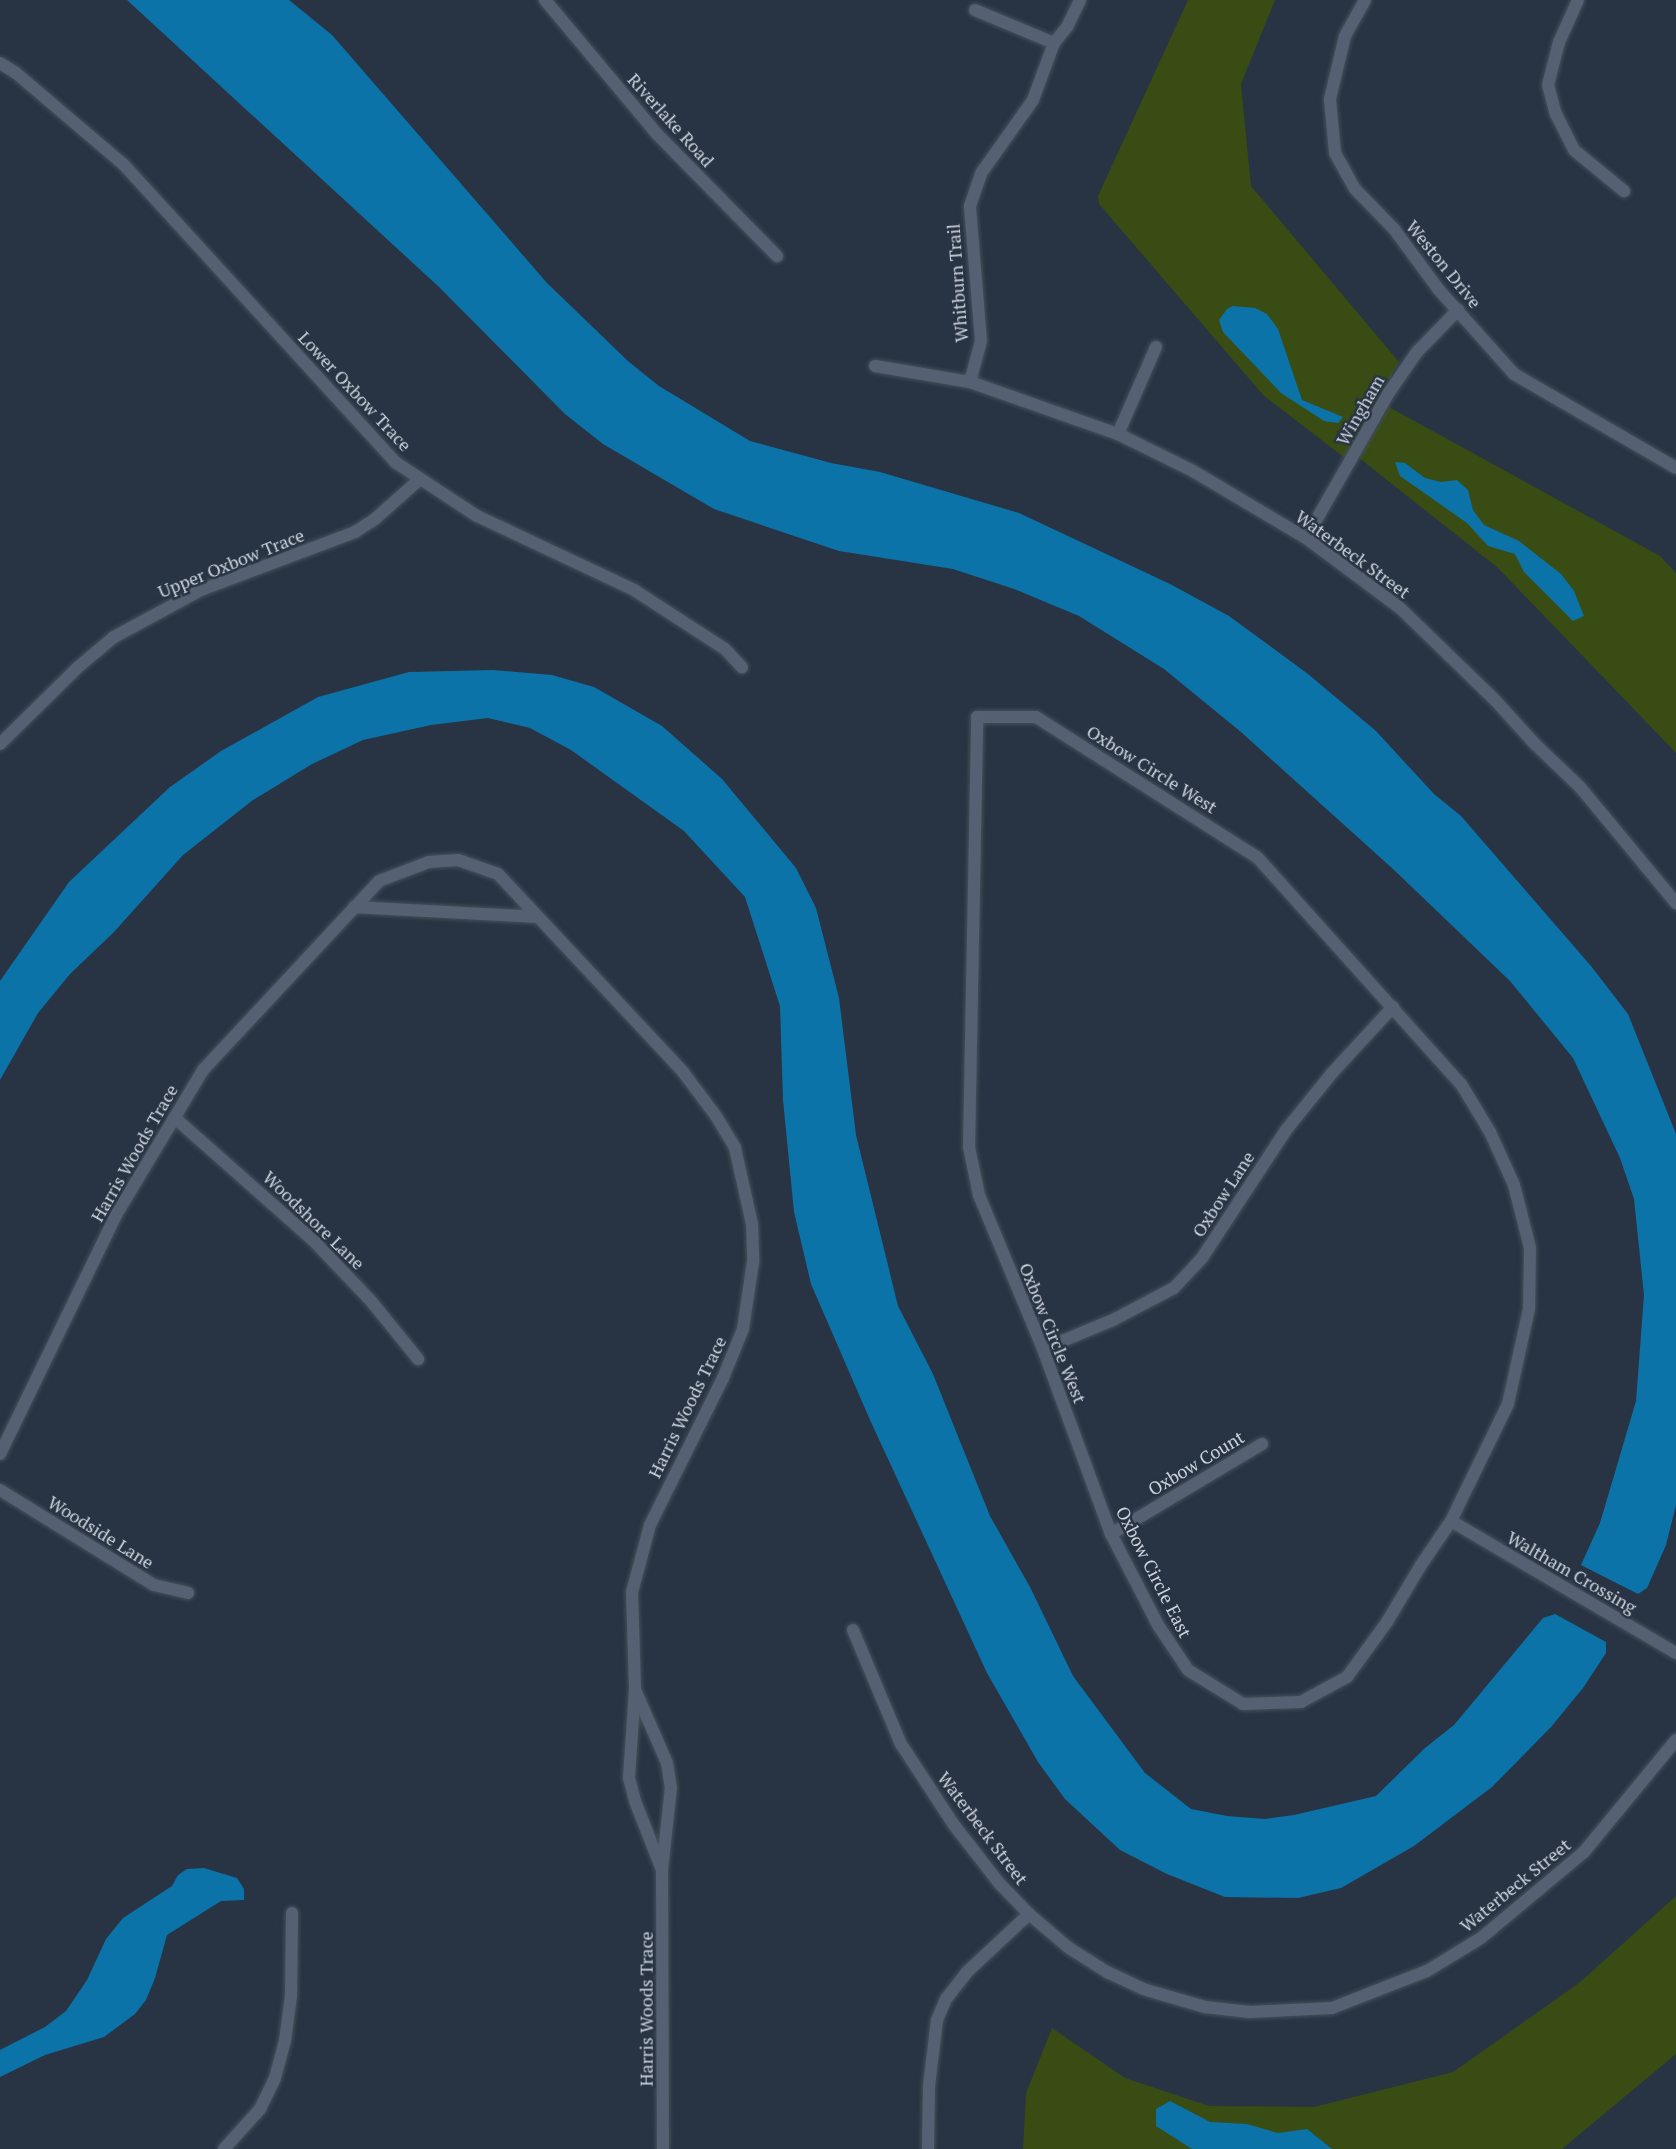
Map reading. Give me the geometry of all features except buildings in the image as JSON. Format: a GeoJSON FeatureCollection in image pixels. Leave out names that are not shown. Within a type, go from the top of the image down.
{"type":"FeatureCollection","features":[{"type":"Feature","properties":{"kind":"street","name":"Riverlake Road"},"geometry":{"type":"LineString","coordinates":[[545,0],[658,135],[777,256]]}},
{"type":"Feature","properties":{"kind":"street","name":"Whitburn Trail"},"geometry":{"type":"LineString","coordinates":[[970,382],[981,341],[970,206],[982,172],[1032,100],[1054,44],[1068,27],[1080,0]]}},
{"type":"Feature","properties":{"kind":"street","name":"Weston Drive"},"geometry":{"type":"LineString","coordinates":[[1365,0],[1345,36],[1331,99],[1335,153],[1355,189],[1394,229],[1458,310],[1514,374],[1676,468]]}},
{"type":"Feature","properties":{"kind":"street"},"geometry":{"type":"LineString","coordinates":[[1578,0],[1559,43],[1548,85],[1556,114],[1573,150],[1624,191]]}},
{"type":"Feature","properties":{"kind":"street"},"geometry":{"type":"LineString","coordinates":[[975,10],[1054,44]]}},
{"type":"Feature","properties":{"kind":"street","name":"Lower Oxbow Trace"},"geometry":{"type":"LineString","coordinates":[[0,63],[16,73],[124,165],[396,462],[419,480],[477,516],[634,590],[725,649],[742,667]]}},
{"type":"Feature","properties":{"kind":"street","name":"Wingham"},"geometry":{"type":"LineString","coordinates":[[1307,538],[1388,394],[1418,352],[1458,310]]}},
{"type":"Feature","properties":{"kind":"street"},"geometry":{"type":"LineString","coordinates":[[1118,434],[1156,347]]}},
{"type":"Feature","properties":{"kind":"street","name":"Waterbeck Street"},"geometry":{"type":"LineString","coordinates":[[875,366],[970,382],[1118,434],[1193,471],[1307,538],[1400,608],[1494,699],[1535,744],[1580,787],[1676,903]]}},
{"type":"Feature","properties":{"kind":"street","name":"Upper Oxbow Trace"},"geometry":{"type":"LineString","coordinates":[[0,744],[77,668],[114,637],[201,590],[355,532],[419,480]]}},
{"type":"Feature","properties":{"kind":"street","name":"Oxbow Circle West"},"geometry":{"type":"LineString","coordinates":[[1070,1423],[1043,1349],[979,1195],[969,1147],[978,717],[1036,717],[1257,857],[1461,1084],[1490,1132],[1514,1185],[1530,1248],[1529,1309],[1508,1404],[1451,1521]]}},
{"type":"Feature","properties":{"kind":"street","name":"Harris Woods Trace"},"geometry":{"type":"LineString","coordinates":[[0,1454],[116,1214],[204,1070],[379,881],[404,869],[429,862],[458,860],[498,874],[683,1072],[716,1116],[735,1148],[752,1224],[754,1262],[743,1329],[723,1378],[650,1525],[632,1592],[635,1689],[629,1778],[635,1801],[662,1870]]}},
{"type":"Feature","properties":{"kind":"street"},"geometry":{"type":"LineString","coordinates":[[354,907],[538,917]]}},
{"type":"Feature","properties":{"kind":"street","name":"Oxbow Lane"},"geometry":{"type":"LineString","coordinates":[[1043,1349],[1113,1320],[1174,1288],[1202,1258],[1286,1130],[1332,1073],[1393,1007]]}},
{"type":"Feature","properties":{"kind":"street","name":"Woodshore Lane"},"geometry":{"type":"LineString","coordinates":[[175,1118],[313,1240],[371,1301],[418,1359]]}},
{"type":"Feature","properties":{"kind":"street","name":"Oxbow Circle East"},"geometry":{"type":"LineString","coordinates":[[1070,1423],[1111,1534],[1158,1625],[1188,1670],[1243,1704],[1301,1702],[1347,1677],[1387,1622],[1451,1521]]}},
{"type":"Feature","properties":{"kind":"street","name":"Oxbow Count"},"geometry":{"type":"LineString","coordinates":[[1111,1534],[1262,1444]]}},
{"type":"Feature","properties":{"kind":"street","name":"Woodside Lane"},"geometry":{"type":"LineString","coordinates":[[0,1490],[155,1585],[188,1593]]}},
{"type":"Feature","properties":{"kind":"street","name":"Waltham Crossing"},"geometry":{"type":"LineString","coordinates":[[1451,1521],[1676,1653]]}},
{"type":"Feature","properties":{"kind":"street","name":"Waterbeck Street"},"geometry":{"type":"LineString","coordinates":[[853,1630],[901,1744],[954,1825],[999,1884],[1069,1948],[1107,1972],[1143,1989],[1205,2007],[1250,2012],[1332,2008],[1427,1971],[1481,1938],[1584,1852],[1676,1740]]}},
{"type":"Feature","properties":{"kind":"street","name":"Harris Woods Trace"},"geometry":{"type":"LineString","coordinates":[[635,1689],[667,1763],[671,1787],[662,1870],[663,2149]]}},
{"type":"Feature","properties":{"kind":"street"},"geometry":{"type":"LineString","coordinates":[[224,2149],[260,2109],[275,2078],[285,2041],[291,1996],[292,1913]]}},
{"type":"Feature","properties":{"kind":"street"},"geometry":{"type":"LineString","coordinates":[[928,2149],[929,2086],[937,2020],[941,2009],[967,1972],[1029,1914]]}},
{"type":"Feature","properties":{"kind":"green space"},"geometry":{"type":"Polygon","coordinates":[[[1188,0],[1275,0],[1241,84],[1251,186],[1399,362],[1345,458],[1264,396],[1099,204],[1098,196],[1188,0]]]}},
{"type":"Feature","properties":{"kind":"green space"},"geometry":{"type":"Polygon","coordinates":[[[1389,407],[1660,556],[1676,573],[1676,753],[1497,567],[1359,458],[1389,407]]]}},
{"type":"Feature","properties":{"kind":"green space"},"geometry":{"type":"Polygon","coordinates":[[[1676,1896],[1676,2054],[1562,2149],[1023,2149],[1026,2093],[1052,2028],[1125,2078],[1209,2106],[1314,2107],[1453,2072],[1579,1983],[1676,1896]]]}},
{"type":"Feature","properties":{"kind":"water"},"geometry":{"type":"Polygon","coordinates":[[[127,0],[289,0],[332,35],[547,283],[629,362],[659,386],[750,441],[831,463],[880,472],[1019,513],[1170,584],[1229,616],[1308,674],[1376,731],[1434,794],[1461,816],[1591,966],[1628,1014],[1676,1134],[1676,1505],[1666,1545],[1647,1588],[1638,1594],[1581,1565],[1600,1523],[1636,1401],[1644,1295],[1634,1199],[1620,1158],[1573,1058],[1510,981],[1393,869],[1241,732],[1164,669],[1079,616],[1014,589],[953,569],[839,551],[714,509],[603,444],[565,414],[439,287],[127,0]]]}},
{"type":"Feature","properties":{"kind":"water"},"geometry":{"type":"Polygon","coordinates":[[[1233,306],[1255,308],[1267,314],[1278,329],[1302,400],[1343,417],[1338,423],[1324,421],[1281,393],[1223,332],[1219,320],[1227,309],[1233,306]]]}},
{"type":"Feature","properties":{"kind":"water"},"geometry":{"type":"Polygon","coordinates":[[[1395,462],[1405,463],[1425,478],[1441,482],[1457,480],[1468,490],[1473,510],[1484,525],[1519,541],[1561,574],[1574,591],[1584,616],[1573,621],[1524,572],[1515,554],[1488,546],[1467,523],[1400,476],[1395,462]]]}},
{"type":"Feature","properties":{"kind":"water"},"geometry":{"type":"Polygon","coordinates":[[[493,670],[552,675],[594,687],[662,726],[722,779],[796,868],[816,908],[839,998],[856,1135],[898,1306],[933,1374],[990,1516],[1030,1587],[1073,1676],[1145,1773],[1191,1809],[1227,1816],[1265,1819],[1376,1796],[1425,1748],[1454,1725],[1543,1618],[1555,1614],[1606,1642],[1606,1653],[1583,1688],[1551,1727],[1492,1787],[1414,1846],[1341,1888],[1298,1898],[1225,1897],[1167,1874],[1120,1850],[1065,1799],[1038,1762],[987,1673],[870,1420],[811,1284],[794,1212],[783,1100],[780,1006],[745,897],[684,831],[571,750],[530,728],[488,718],[431,725],[363,740],[312,764],[253,800],[183,855],[114,932],[70,974],[38,1013],[0,1080],[0,981],[69,882],[170,787],[221,751],[318,697],[409,672],[493,670]]]}},
{"type":"Feature","properties":{"kind":"water"},"geometry":{"type":"Polygon","coordinates":[[[204,1868],[237,1878],[244,1889],[244,1900],[221,1901],[167,1935],[155,1978],[146,2000],[135,2014],[104,2037],[45,2055],[0,2077],[0,2050],[45,2027],[66,2011],[87,1980],[106,1939],[123,1918],[172,1886],[178,1875],[187,1869],[204,1868]]]}},
{"type":"Feature","properties":{"kind":"water"},"geometry":{"type":"Polygon","coordinates":[[[1170,2101],[1210,2122],[1247,2124],[1278,2133],[1307,2129],[1332,2149],[1192,2149],[1156,2126],[1156,2109],[1170,2101]]]}}]}
